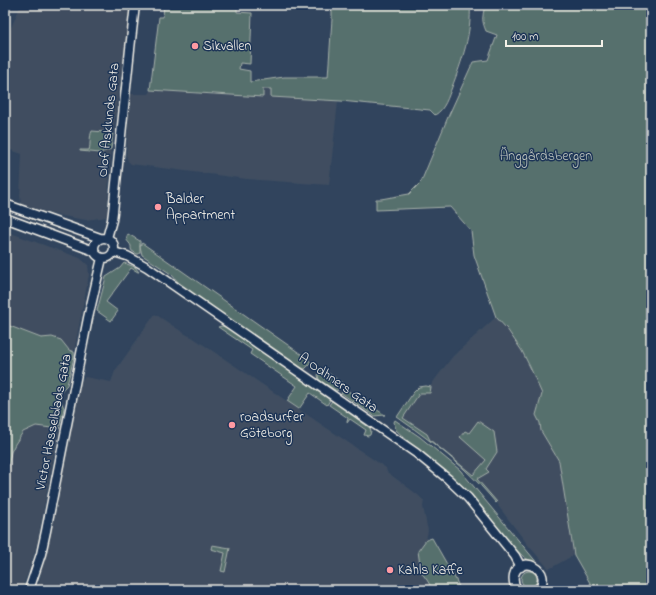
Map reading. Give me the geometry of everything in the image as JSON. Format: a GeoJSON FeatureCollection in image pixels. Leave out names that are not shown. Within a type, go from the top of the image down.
{"type":"FeatureCollection","features":[{"type":"Feature","properties":{"kind":"street","name":"Olof Asklunds Gata"},"geometry":{"type":"LineString","coordinates":[[104,238],[112,220],[135,5]]}},
{"type":"Feature","properties":{"kind":"street"},"geometry":{"type":"LineString","coordinates":[[5,204],[112,241],[115,249],[109,257],[102,258],[97,256],[94,251],[5,218]]}},
{"type":"Feature","properties":{"kind":"street"},"geometry":{"type":"LineString","coordinates":[[94,251],[96,242],[104,238]]}},
{"type":"Feature","properties":{"kind":"street","name":"A Odhners Gata"},"geometry":{"type":"LineString","coordinates":[[114,252],[127,256],[147,267],[416,453],[468,498],[515,556],[521,567]]}},
{"type":"Feature","properties":{"kind":"street","name":"Victor Hasselblads Gata"},"geometry":{"type":"LineString","coordinates":[[29,590],[46,531],[88,318],[102,258]]}},
{"type":"Feature","properties":{"kind":"street"},"geometry":{"type":"LineString","coordinates":[[518,590],[514,584],[516,571],[521,567],[528,565],[532,565],[538,569],[543,578],[541,586],[538,590]]}},
{"type":"Feature","properties":{"kind":"shaded area"},"geometry":{"type":"Polygon","coordinates":[[[21,5],[131,5],[111,149],[107,217],[86,220],[51,214],[21,204],[22,154],[5,148],[5,41],[21,5]]]}},
{"type":"Feature","properties":{"kind":"shaded area"},"geometry":{"type":"Polygon","coordinates":[[[263,89],[271,89],[272,97],[338,101],[329,185],[247,179],[131,164],[128,161],[126,155],[130,94],[149,94],[150,90],[262,97],[263,89]]]}},
{"type":"Feature","properties":{"kind":"shaded area"},"geometry":{"type":"Polygon","coordinates":[[[5,231],[80,258],[88,265],[89,275],[74,352],[69,350],[61,340],[51,337],[41,338],[5,323],[5,231]]]}},
{"type":"Feature","properties":{"kind":"shaded area"},"geometry":{"type":"Polygon","coordinates":[[[155,314],[192,337],[386,468],[387,472],[418,495],[424,501],[423,507],[428,531],[426,540],[418,551],[421,572],[433,590],[35,590],[38,585],[49,538],[80,381],[85,377],[111,382],[115,371],[155,314]]]}},
{"type":"Feature","properties":{"kind":"shaded area"},"geometry":{"type":"Polygon","coordinates":[[[496,317],[507,329],[522,351],[543,394],[536,415],[540,423],[541,431],[559,461],[574,555],[549,569],[528,545],[499,507],[497,502],[470,473],[430,440],[397,417],[416,392],[430,387],[453,356],[496,317]]]}},
{"type":"Feature","properties":{"kind":"shaded area"},"geometry":{"type":"Polygon","coordinates":[[[36,426],[59,429],[38,541],[30,568],[21,590],[5,590],[5,481],[11,452],[15,444],[23,432],[36,426]]]}},
{"type":"Feature","properties":{"kind":"green space"},"geometry":{"type":"Polygon","coordinates":[[[164,5],[237,5],[237,12],[252,13],[250,64],[240,63],[239,69],[250,71],[250,82],[284,77],[328,77],[332,5],[470,5],[470,15],[466,47],[459,67],[446,102],[441,110],[435,115],[430,110],[341,101],[271,97],[271,89],[263,89],[263,97],[150,90],[159,17],[163,17],[164,5]]]}},
{"type":"Feature","properties":{"kind":"green space","name":"Änggårdsbergen"},"geometry":{"type":"Polygon","coordinates":[[[484,5],[651,5],[651,590],[594,590],[574,555],[559,461],[541,431],[540,423],[536,415],[542,394],[522,351],[507,329],[496,317],[474,255],[471,231],[450,207],[376,210],[376,199],[409,194],[421,182],[473,62],[488,60],[497,35],[486,31],[483,20],[484,5]]]}},
{"type":"Feature","properties":{"kind":"green space"},"geometry":{"type":"Polygon","coordinates":[[[92,131],[113,134],[111,149],[100,153],[80,151],[89,150],[92,131]]]}},
{"type":"Feature","properties":{"kind":"green space"},"geometry":{"type":"Polygon","coordinates":[[[128,234],[140,241],[139,254],[132,251],[127,240],[128,234]]]}},
{"type":"Feature","properties":{"kind":"green space"},"geometry":{"type":"Polygon","coordinates":[[[142,243],[308,359],[311,363],[305,369],[301,369],[180,284],[171,274],[142,255],[140,246],[142,243]]]}},
{"type":"Feature","properties":{"kind":"green space"},"geometry":{"type":"Polygon","coordinates":[[[124,263],[135,267],[139,272],[131,268],[106,302],[118,311],[111,321],[97,311],[106,277],[120,268],[124,263]]]}},
{"type":"Feature","properties":{"kind":"green space"},"geometry":{"type":"Polygon","coordinates":[[[5,323],[41,338],[52,337],[61,340],[69,350],[74,352],[74,357],[67,385],[61,391],[60,395],[64,408],[59,429],[36,426],[23,432],[11,452],[5,482],[5,323]]]}},
{"type":"Feature","properties":{"kind":"green space"},"geometry":{"type":"Polygon","coordinates":[[[222,326],[228,328],[330,400],[327,405],[310,393],[299,409],[287,401],[297,386],[250,354],[252,350],[218,327],[222,326]]]}},
{"type":"Feature","properties":{"kind":"green space"},"geometry":{"type":"Polygon","coordinates":[[[321,368],[342,383],[337,391],[319,380],[318,375],[321,368]]]}},
{"type":"Feature","properties":{"kind":"green space"},"geometry":{"type":"Polygon","coordinates":[[[419,387],[431,387],[430,393],[420,393],[403,418],[427,434],[430,440],[473,475],[486,460],[460,437],[465,431],[469,433],[478,421],[494,432],[497,452],[486,469],[489,472],[477,479],[497,502],[496,503],[456,462],[397,417],[413,393],[419,387]]]}},
{"type":"Feature","properties":{"kind":"green space"},"geometry":{"type":"Polygon","coordinates":[[[345,389],[385,415],[374,416],[341,393],[345,389]]]}},
{"type":"Feature","properties":{"kind":"green space"},"geometry":{"type":"Polygon","coordinates":[[[332,401],[370,428],[370,435],[364,435],[366,430],[350,419],[347,423],[348,418],[329,405],[332,401]]]}},
{"type":"Feature","properties":{"kind":"green space"},"geometry":{"type":"Polygon","coordinates":[[[395,420],[420,437],[460,470],[538,564],[525,558],[512,546],[484,511],[454,479],[396,430],[395,420]]]}},
{"type":"Feature","properties":{"kind":"green space"},"geometry":{"type":"Polygon","coordinates":[[[432,538],[460,589],[464,590],[433,590],[421,572],[418,551],[426,540],[432,538]]]}},
{"type":"Feature","properties":{"kind":"green space"},"geometry":{"type":"Polygon","coordinates":[[[212,545],[230,548],[225,572],[221,571],[225,553],[211,549],[212,545]]]}},
{"type":"Feature","properties":{"kind":"green space"},"geometry":{"type":"Polygon","coordinates":[[[526,571],[532,571],[537,576],[535,585],[532,587],[526,587],[521,582],[521,576],[526,571]]]}},
{"type":"Feature","properties":{"kind":"place","name":"Sikvallen"},"geometry":{"type":"Point","coordinates":[195,46]}},
{"type":"Feature","properties":{"kind":"place","name":"Balder Appartment"},"geometry":{"type":"Point","coordinates":[158,207]}},
{"type":"Feature","properties":{"kind":"place","name":"roadsurfer Göteborg"},"geometry":{"type":"Point","coordinates":[232,425]}},
{"type":"Feature","properties":{"kind":"place","name":"Kahls Kaffe"},"geometry":{"type":"Point","coordinates":[390,570]}}]}
